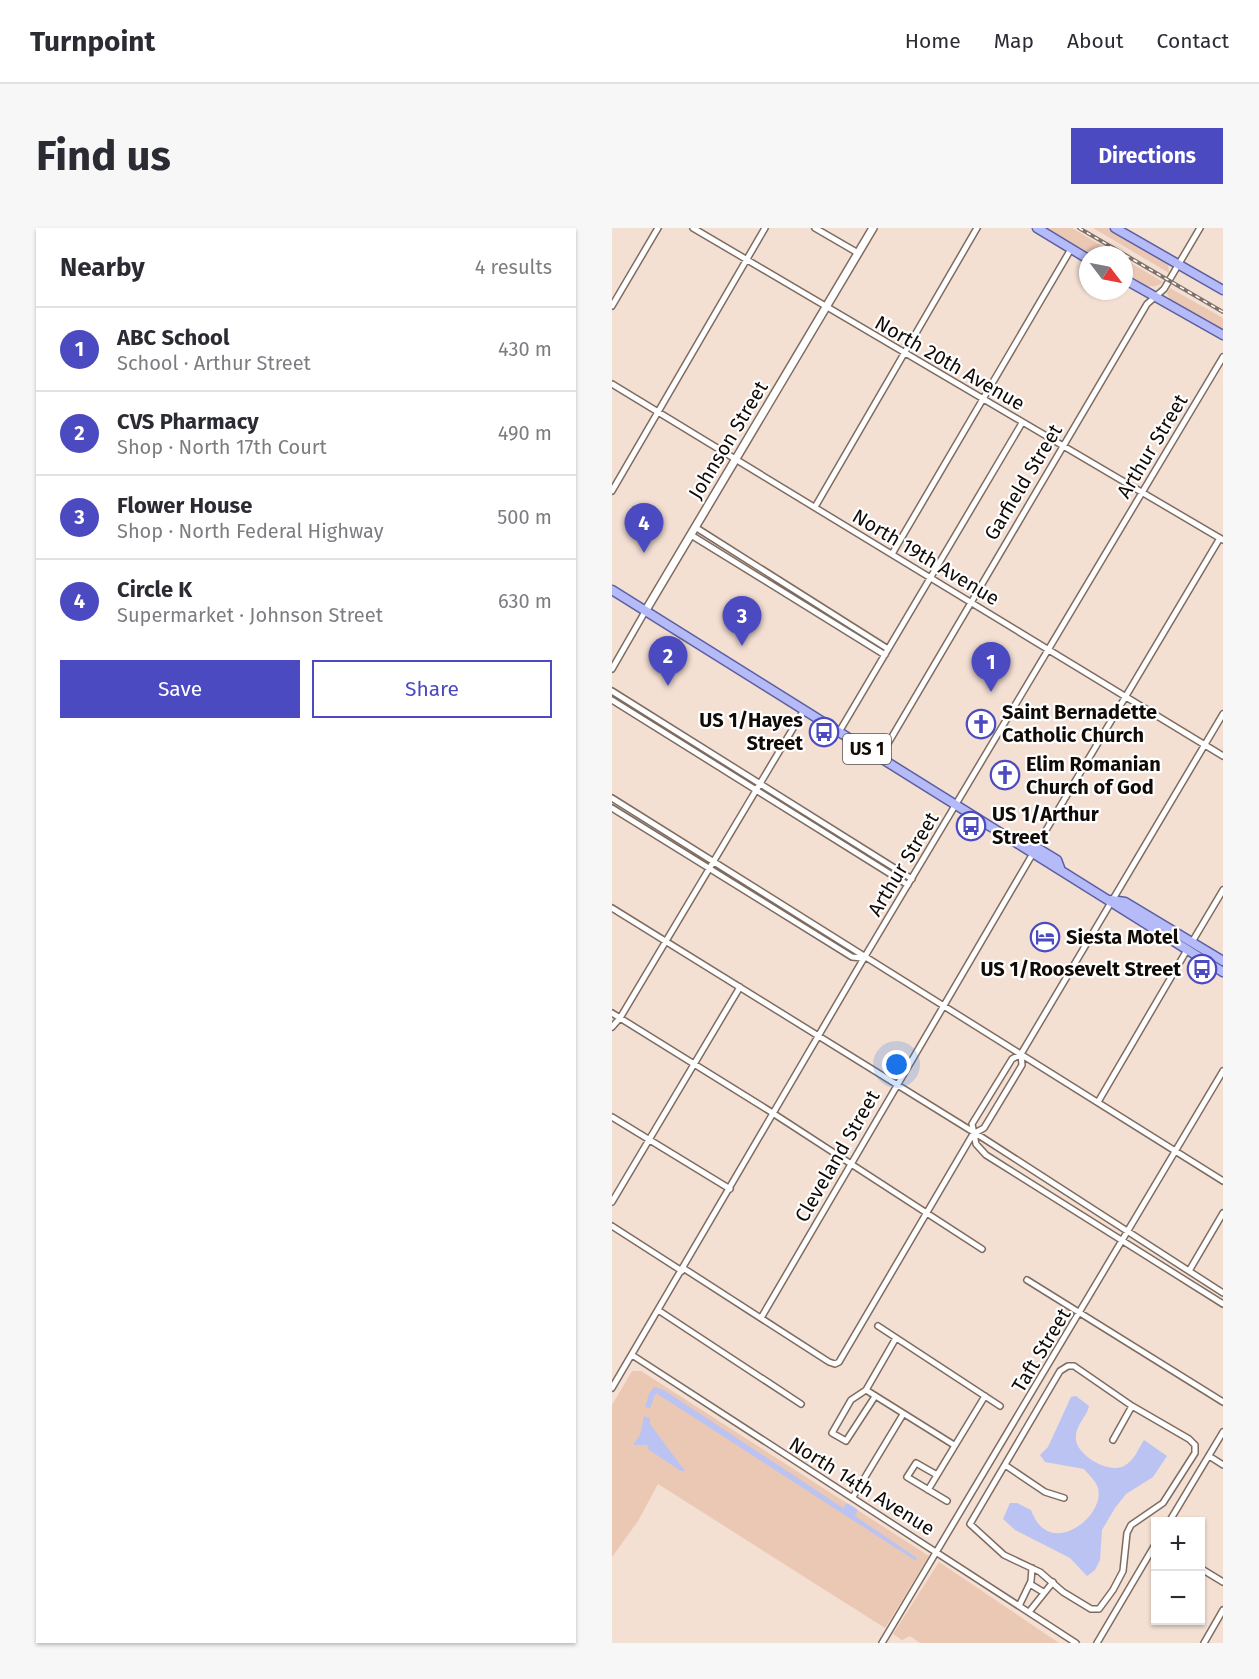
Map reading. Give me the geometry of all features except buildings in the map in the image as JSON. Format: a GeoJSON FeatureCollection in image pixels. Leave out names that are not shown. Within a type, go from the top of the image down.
{"type":"FeatureCollection","features":[{"type":"Feature","properties":{"kind":"main road"},"geometry":{"type":"LineString","coordinates":[[1037,228],[1079,253]]}},
{"type":"Feature","properties":{"kind":"main road"},"geometry":{"type":"LineString","coordinates":[[1115,228],[1223,290]]}},
{"type":"Feature","properties":{"kind":"main road"},"geometry":{"type":"LineString","coordinates":[[1133,284],[1223,335]]}},
{"type":"Feature","properties":{"kind":"main road","name":"US 1"},"geometry":{"type":"LineString","coordinates":[[612,590],[1012,838],[1019,837],[1034,851],[1057,860],[1060,868],[1111,900],[1125,913],[1223,972]]}},
{"type":"Feature","properties":{"kind":"main road","name":"US 1"},"geometry":{"type":"LineString","coordinates":[[1111,900],[1125,902],[1223,961]]}},
{"type":"Feature","properties":{"kind":"street"},"geometry":{"type":"LineString","coordinates":[[612,306],[658,228]]}},
{"type":"Feature","properties":{"kind":"street","name":"North 20th Avenue"},"geometry":{"type":"LineString","coordinates":[[693,228],[825,308],[1222,539]]}},
{"type":"Feature","properties":{"kind":"street"},"geometry":{"type":"LineString","coordinates":[[612,491],[765,228]]}},
{"type":"Feature","properties":{"kind":"street"},"geometry":{"type":"LineString","coordinates":[[816,228],[858,253]]}},
{"type":"Feature","properties":{"kind":"street","name":"Johnson Street"},"geometry":{"type":"LineString","coordinates":[[612,669],[873,228]]}},
{"type":"Feature","properties":{"kind":"street"},"geometry":{"type":"LineString","coordinates":[[815,507],[977,228]]}},
{"type":"Feature","properties":{"kind":"street","name":"Garfield Street"},"geometry":{"type":"LineString","coordinates":[[880,757],[1061,446],[1154,296],[1164,289],[1180,264],[1200,228]]}},
{"type":"Feature","properties":{"kind":"street"},"geometry":{"type":"LineString","coordinates":[[892,554],[1071,249]]}},
{"type":"Feature","properties":{"kind":"street","name":"Arthur Street"},"geometry":{"type":"LineString","coordinates":[[612,1388],[820,1037],[864,958],[1223,357]]}},
{"type":"Feature","properties":{"kind":"street","name":"North 19th Avenue"},"geometry":{"type":"LineString","coordinates":[[612,384],[1223,756]]}},
{"type":"Feature","properties":{"kind":"street"},"geometry":{"type":"LineString","coordinates":[[839,732],[1022,423]]}},
{"type":"Feature","properties":{"kind":"street"},"geometry":{"type":"LineString","coordinates":[[695,527],[886,652]]}},
{"type":"Feature","properties":{"kind":"street"},"geometry":{"type":"LineString","coordinates":[[691,534],[886,652]]}},
{"type":"Feature","properties":{"kind":"street","name":"Cleveland Street"},"geometry":{"type":"LineString","coordinates":[[761,1318],[1125,696],[1222,539]]}},
{"type":"Feature","properties":{"kind":"street"},"geometry":{"type":"LineString","coordinates":[[612,691],[908,885]]}},
{"type":"Feature","properties":{"kind":"street"},"geometry":{"type":"LineString","coordinates":[[612,700],[912,879]]}},
{"type":"Feature","properties":{"kind":"street"},"geometry":{"type":"LineString","coordinates":[[612,1027],[620,1018],[804,710]]}},
{"type":"Feature","properties":{"kind":"street"},"geometry":{"type":"LineString","coordinates":[[642,718],[645,712]]}},
{"type":"Feature","properties":{"kind":"street"},"geometry":{"type":"LineString","coordinates":[[981,1150],[972,1124],[1012,1059],[1021,1054],[1223,714]]}},
{"type":"Feature","properties":{"kind":"street"},"geometry":{"type":"LineString","coordinates":[[612,798],[1223,1181]]}},
{"type":"Feature","properties":{"kind":"street"},"geometry":{"type":"LineString","coordinates":[[612,808],[852,957],[864,958]]}},
{"type":"Feature","properties":{"kind":"street"},"geometry":{"type":"LineString","coordinates":[[1192,942],[1223,890]]}},
{"type":"Feature","properties":{"kind":"street"},"geometry":{"type":"LineString","coordinates":[[612,908],[897,1084],[1223,1293]]}},
{"type":"Feature","properties":{"kind":"street"},"geometry":{"type":"LineString","coordinates":[[1098,1102],[1187,950]]}},
{"type":"Feature","properties":{"kind":"street"},"geometry":{"type":"LineString","coordinates":[[612,1202],[740,987]]}},
{"type":"Feature","properties":{"kind":"street"},"geometry":{"type":"LineString","coordinates":[[612,1013],[774,1114],[982,1250]]}},
{"type":"Feature","properties":{"kind":"street"},"geometry":{"type":"LineString","coordinates":[[612,1226],[835,1364],[839,1362],[974,1134],[984,1128],[1022,1065],[1021,1054]]}},
{"type":"Feature","properties":{"kind":"street","name":"Taft Street"},"geometry":{"type":"LineString","coordinates":[[882,1643],[1176,1151],[1221,1080],[1223,1071]]}},
{"type":"Feature","properties":{"kind":"street"},"geometry":{"type":"LineString","coordinates":[[612,1117],[730,1189]]}},
{"type":"Feature","properties":{"kind":"street"},"geometry":{"type":"LineString","coordinates":[[964,1150],[981,1150],[1223,1304]]}},
{"type":"Feature","properties":{"kind":"street"},"geometry":{"type":"LineString","coordinates":[[1188,1271],[1223,1213]]}},
{"type":"Feature","properties":{"kind":"street"},"geometry":{"type":"LineString","coordinates":[[1027,1280],[1223,1402]]}},
{"type":"Feature","properties":{"kind":"street"},"geometry":{"type":"LineString","coordinates":[[658,1311],[801,1404]]}},
{"type":"Feature","properties":{"kind":"street"},"geometry":{"type":"LineString","coordinates":[[878,1326],[1000,1406]]}},
{"type":"Feature","properties":{"kind":"street"},"geometry":{"type":"LineString","coordinates":[[874,1398],[846,1441],[832,1433],[851,1400],[866,1390],[896,1338]]}},
{"type":"Feature","properties":{"kind":"street","name":"North 14th Avenue"},"geometry":{"type":"LineString","coordinates":[[632,1355],[1076,1643]]}},
{"type":"Feature","properties":{"kind":"street"},"geometry":{"type":"LineString","coordinates":[[1068,1366],[1074,1366],[1132,1406],[1189,1439],[1195,1445],[1195,1452],[1163,1503],[1140,1517],[1127,1533],[1122,1571],[1113,1590],[1099,1610],[1091,1610],[1032,1568],[1005,1555],[970,1524],[1060,1371],[1068,1366]]}},
{"type":"Feature","properties":{"kind":"street"},"geometry":{"type":"LineString","coordinates":[[866,1390],[874,1398],[902,1416],[954,1445]]}},
{"type":"Feature","properties":{"kind":"street"},"geometry":{"type":"LineString","coordinates":[[928,1490],[985,1396]]}},
{"type":"Feature","properties":{"kind":"street"},"geometry":{"type":"LineString","coordinates":[[1113,1440],[1132,1406]]}},
{"type":"Feature","properties":{"kind":"street"},"geometry":{"type":"LineString","coordinates":[[854,1497],[902,1416]]}},
{"type":"Feature","properties":{"kind":"street"},"geometry":{"type":"LineString","coordinates":[[1171,1517],[1223,1432]]}},
{"type":"Feature","properties":{"kind":"street"},"geometry":{"type":"LineString","coordinates":[[1209,1456],[1223,1465]]}},
{"type":"Feature","properties":{"kind":"street"},"geometry":{"type":"LineString","coordinates":[[937,1475],[916,1463],[907,1477],[947,1501]]}},
{"type":"Feature","properties":{"kind":"street"},"geometry":{"type":"LineString","coordinates":[[1005,1465],[1045,1492],[1064,1498]]}},
{"type":"Feature","properties":{"kind":"street"},"geometry":{"type":"LineString","coordinates":[[1097,1643],[1151,1550]]}},
{"type":"Feature","properties":{"kind":"street"},"geometry":{"type":"LineString","coordinates":[[1019,1606],[1030,1584],[1032,1568]]}},
{"type":"Feature","properties":{"kind":"street"},"geometry":{"type":"LineString","coordinates":[[1205,1571],[1223,1582]]}},
{"type":"Feature","properties":{"kind":"street"},"geometry":{"type":"LineString","coordinates":[[1029,1612],[1053,1582]]}},
{"type":"Feature","properties":{"kind":"street"},"geometry":{"type":"LineString","coordinates":[[1030,1584],[1044,1592]]}},
{"type":"Feature","properties":{"kind":"street"},"geometry":{"type":"LineString","coordinates":[[1204,1643],[1223,1610]]}},
{"type":"Feature","properties":{"kind":"shaded area"},"geometry":{"type":"Polygon","coordinates":[[[1046,228],[1072,228],[1102,246],[1079,247],[1046,228]]]}},
{"type":"Feature","properties":{"kind":"shaded area"},"geometry":{"type":"Polygon","coordinates":[[[1093,228],[1110,228],[1168,262],[1169,273],[1133,252],[1133,246],[1123,246],[1093,228]]]}},
{"type":"Feature","properties":{"kind":"shaded area"},"geometry":{"type":"Polygon","coordinates":[[[1133,264],[1163,282],[1153,286],[1133,279],[1133,264]]]}},
{"type":"Feature","properties":{"kind":"shaded area"},"geometry":{"type":"Polygon","coordinates":[[[1170,288],[1223,318],[1223,331],[1170,300],[1167,293],[1170,288]]]}},
{"type":"Feature","properties":{"kind":"shaded area"},"geometry":{"type":"Polygon","coordinates":[[[632,1371],[641,1371],[929,1556],[885,1628],[658,1484],[638,1521],[612,1557],[612,1405],[632,1371]]]}},
{"type":"Feature","properties":{"kind":"shaded area"},"geometry":{"type":"Polygon","coordinates":[[[939,1562],[1059,1643],[920,1643],[910,1636],[902,1640],[893,1634],[939,1562]]]}},
{"type":"Feature","properties":{"kind":"water"},"geometry":{"type":"Polygon","coordinates":[[[654,1387],[664,1390],[843,1508],[847,1503],[858,1510],[855,1516],[917,1558],[916,1561],[656,1393],[650,1408],[645,1407],[654,1387]]]}},
{"type":"Feature","properties":{"kind":"water"},"geometry":{"type":"Polygon","coordinates":[[[1076,1396],[1089,1406],[1077,1430],[1076,1440],[1082,1452],[1095,1462],[1110,1468],[1124,1466],[1134,1458],[1144,1440],[1167,1456],[1153,1477],[1126,1494],[1115,1508],[1102,1530],[1100,1560],[1095,1570],[1087,1576],[1070,1558],[1015,1530],[1003,1519],[1010,1503],[1017,1503],[1031,1510],[1039,1525],[1050,1532],[1062,1533],[1074,1529],[1085,1521],[1093,1510],[1098,1499],[1098,1488],[1084,1469],[1045,1462],[1040,1455],[1048,1447],[1071,1397],[1076,1396]]]}},
{"type":"Feature","properties":{"kind":"water"},"geometry":{"type":"Polygon","coordinates":[[[644,1416],[650,1418],[650,1424],[685,1471],[681,1471],[649,1450],[647,1445],[633,1445],[640,1435],[644,1416]]]}},
{"type":"Feature","properties":{"kind":"railway"},"geometry":{"type":"LineString","coordinates":[[1079,228],[1223,312]]}},
{"type":"Feature","properties":{"kind":"place","name":"Circle K"},"geometry":{"type":"Point","coordinates":[644,553]}},
{"type":"Feature","properties":{"kind":"place","name":"Flower House"},"geometry":{"type":"Point","coordinates":[742,646]}},
{"type":"Feature","properties":{"kind":"place","name":"CVS Pharmacy"},"geometry":{"type":"Point","coordinates":[668,686]}},
{"type":"Feature","properties":{"kind":"place","name":"ABC School"},"geometry":{"type":"Point","coordinates":[991,692]}},
{"type":"Feature","properties":{"kind":"place","name":"Saint Bernadette Catholic Church"},"geometry":{"type":"Point","coordinates":[981,724]}},
{"type":"Feature","properties":{"kind":"place","name":"US 1/Hayes Street"},"geometry":{"type":"Point","coordinates":[824,732]}},
{"type":"Feature","properties":{"kind":"place","name":"Elim Romanian Church of God"},"geometry":{"type":"Point","coordinates":[1005,775]}},
{"type":"Feature","properties":{"kind":"place","name":"US 1/Arthur Street"},"geometry":{"type":"Point","coordinates":[971,826]}},
{"type":"Feature","properties":{"kind":"place","name":"Siesta Motel"},"geometry":{"type":"Point","coordinates":[1045,937]}},
{"type":"Feature","properties":{"kind":"place","name":"US 1/Roosevelt Street"},"geometry":{"type":"Point","coordinates":[1202,969]}}]}
